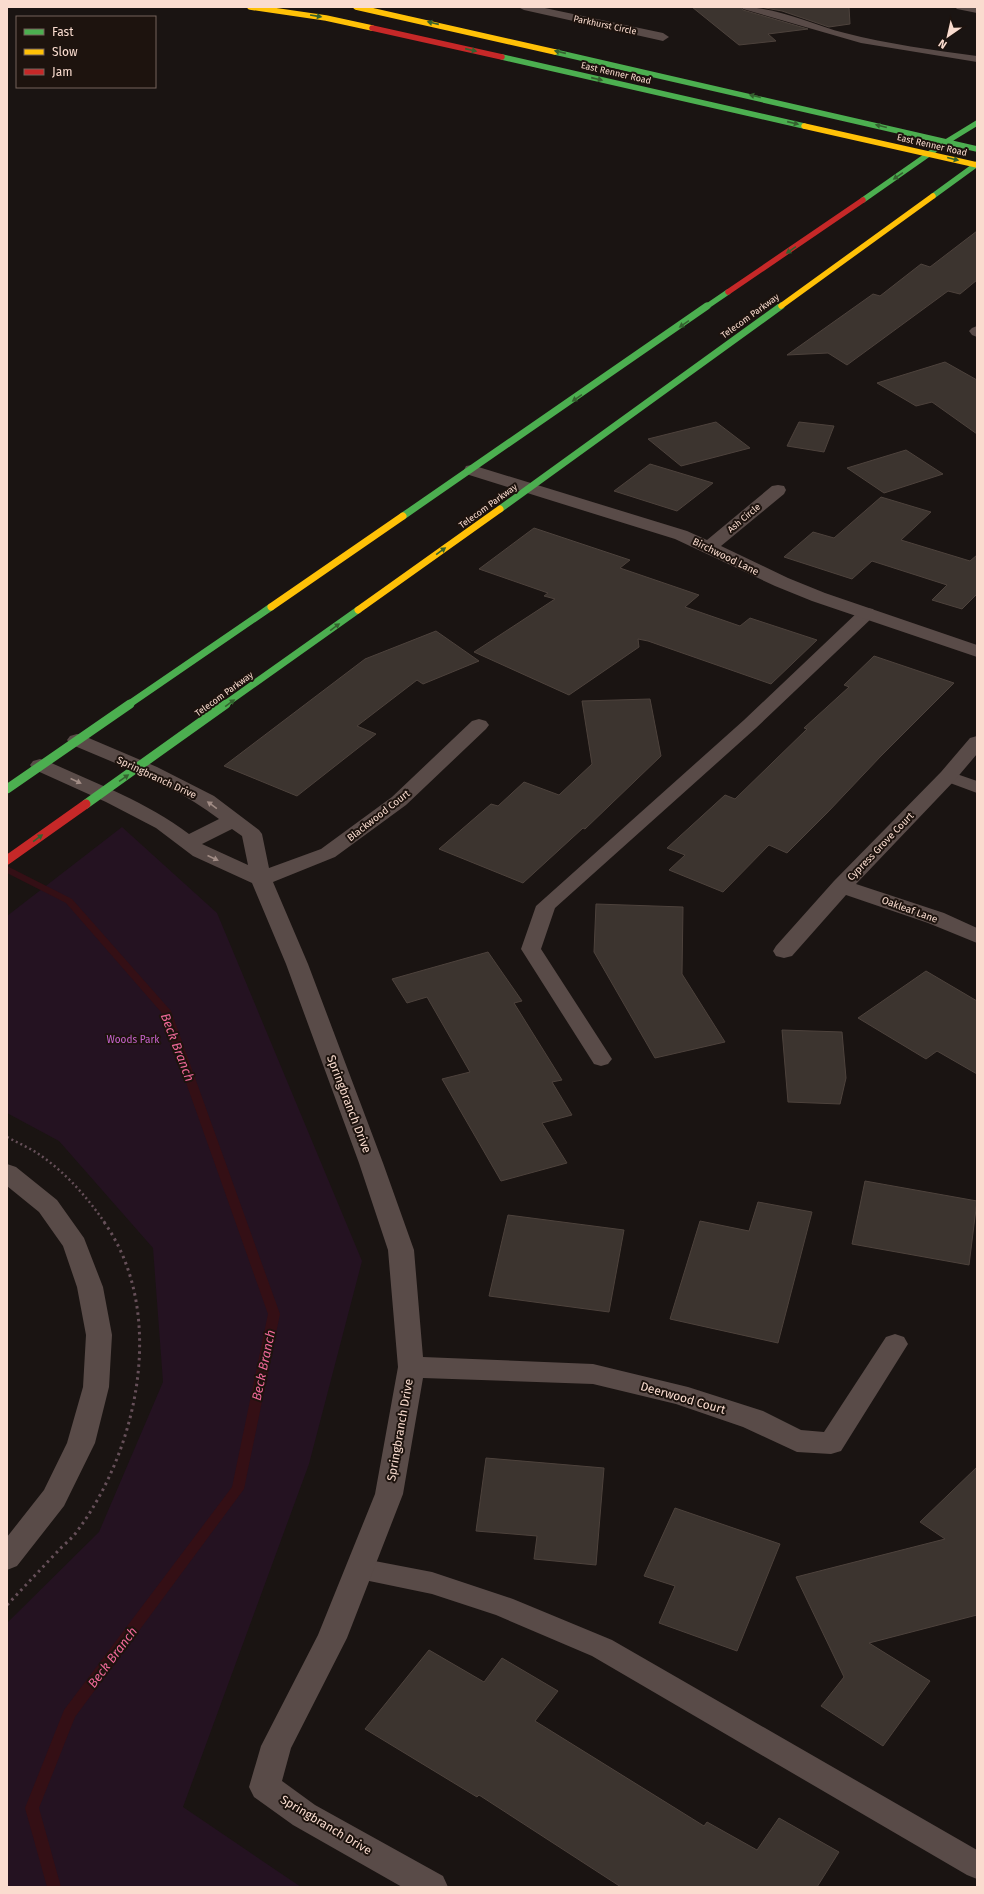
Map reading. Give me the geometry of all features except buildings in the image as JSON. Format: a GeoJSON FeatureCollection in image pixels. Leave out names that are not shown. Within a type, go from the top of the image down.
{"type":"FeatureCollection","features":[{"type":"Feature","properties":{"kind":"street","name":"East Renner Road"},"geometry":{"type":"LineString","coordinates":[[250,7],[326,18],[374,28],[976,165]]}},
{"type":"Feature","properties":{"kind":"street","name":"East Renner Road"},"geometry":{"type":"LineString","coordinates":[[356,7],[775,101],[977,149]]}},
{"type":"Feature","properties":{"kind":"street","name":"Parkhurst Circle"},"geometry":{"type":"LineString","coordinates":[[524,7],[663,38]]}},
{"type":"Feature","properties":{"kind":"street"},"geometry":{"type":"LineString","coordinates":[[961,7],[977,10]]}},
{"type":"Feature","properties":{"kind":"street"},"geometry":{"type":"LineString","coordinates":[[7,790],[40,765],[472,470],[946,142],[977,123]]}},
{"type":"Feature","properties":{"kind":"street","name":"Telecom Parkway"},"geometry":{"type":"LineString","coordinates":[[7,860],[529,488],[976,165]]}},
{"type":"Feature","properties":{"kind":"street","name":"Birchwood Lane"},"geometry":{"type":"LineString","coordinates":[[472,470],[681,535],[710,546],[756,571],[798,589],[977,651]]}},
{"type":"Feature","properties":{"kind":"street","name":"Ash Circle"},"geometry":{"type":"LineString","coordinates":[[710,546],[778,490]]}},
{"type":"Feature","properties":{"kind":"street","name":"Blackwood Court"},"geometry":{"type":"LineString","coordinates":[[261,879],[328,853],[399,801],[479,725]]}},
{"type":"Feature","properties":{"kind":"street","name":"Springbranch Drive"},"geometry":{"type":"LineString","coordinates":[[77,740],[139,767],[207,800],[252,834],[261,879],[297,964],[371,1163],[401,1250],[411,1367],[389,1494],[332,1638],[276,1746],[265,1787],[304,1815],[432,1887]]}},
{"type":"Feature","properties":{"kind":"street","name":"Cypress Grove Court"},"geometry":{"type":"LineString","coordinates":[[784,951],[842,886],[948,776],[977,742]]}},
{"type":"Feature","properties":{"kind":"street"},"geometry":{"type":"LineString","coordinates":[[40,765],[102,793],[163,824],[200,852],[261,879]]}},
{"type":"Feature","properties":{"kind":"street"},"geometry":{"type":"LineString","coordinates":[[188,843],[233,820]]}},
{"type":"Feature","properties":{"kind":"street","name":"Oakleaf Lane"},"geometry":{"type":"LineString","coordinates":[[842,886],[936,918],[977,936]]}},
{"type":"Feature","properties":{"kind":"street"},"geometry":{"type":"LineString","coordinates":[[7,1173],[48,1206],[75,1244],[90,1288],[98,1335],[96,1387],[82,1443],[54,1498],[7,1558]]}},
{"type":"Feature","properties":{"kind":"street","name":"Deerwood Court"},"geometry":{"type":"LineString","coordinates":[[411,1367],[593,1374],[678,1394],[753,1419],[797,1441],[831,1443],[895,1344]]}},
{"type":"Feature","properties":{"kind":"lane"},"geometry":{"type":"LineString","coordinates":[[747,7],[782,16],[816,29],[845,36],[919,51],[977,59]]}},
{"type":"Feature","properties":{"kind":"lane"},"geometry":{"type":"LineString","coordinates":[[601,1059],[531,949],[546,906],[750,724],[867,613]]}},
{"type":"Feature","properties":{"kind":"lane"},"geometry":{"type":"LineString","coordinates":[[948,776],[977,787]]}},
{"type":"Feature","properties":{"kind":"lane"},"geometry":{"type":"LineString","coordinates":[[359,1569],[432,1584],[504,1606],[602,1648],[977,1865]]}},
{"type":"Feature","properties":{"kind":"green space","name":"Woods Park"},"geometry":{"type":"Polygon","coordinates":[[[122,827],[217,913],[362,1261],[309,1464],[183,1807],[301,1887],[7,1887],[7,1623],[99,1532],[163,1382],[153,1248],[59,1141],[7,1113],[7,916],[122,827]]]}},
{"type":"Feature","properties":{"kind":"waterway","name":"Beck Branch"},"geometry":{"type":"LineString","coordinates":[[7,869],[69,901],[166,1011],[274,1314],[238,1489],[69,1714],[32,1808],[54,1887]]}},
{"type":"Feature","properties":{"kind":"traffic: fast"},"geometry":{"type":"LineString","coordinates":[[555,52],[977,149]]}},
{"type":"Feature","properties":{"kind":"traffic: fast"},"geometry":{"type":"LineString","coordinates":[[502,57],[804,126]]}},
{"type":"Feature","properties":{"kind":"traffic: fast"},"geometry":{"type":"LineString","coordinates":[[863,200],[946,142],[977,123]]}},
{"type":"Feature","properties":{"kind":"traffic: fast"},"geometry":{"type":"LineString","coordinates":[[933,196],[977,164]]}},
{"type":"Feature","properties":{"kind":"traffic: fast"},"geometry":{"type":"LineString","coordinates":[[403,516],[728,292]]}},
{"type":"Feature","properties":{"kind":"traffic: fast"},"geometry":{"type":"LineString","coordinates":[[500,509],[781,306]]}},
{"type":"Feature","properties":{"kind":"traffic: fast"},"geometry":{"type":"LineString","coordinates":[[7,789],[271,607]]}},
{"type":"Feature","properties":{"kind":"traffic: fast"},"geometry":{"type":"LineString","coordinates":[[86,804],[358,610]]}},
{"type":"Feature","properties":{"kind":"traffic: slow"},"geometry":{"type":"LineString","coordinates":[[250,7],[326,18],[372,28]]}},
{"type":"Feature","properties":{"kind":"traffic: slow"},"geometry":{"type":"LineString","coordinates":[[356,7],[555,52]]}},
{"type":"Feature","properties":{"kind":"traffic: slow"},"geometry":{"type":"LineString","coordinates":[[804,126],[977,165]]}},
{"type":"Feature","properties":{"kind":"traffic: slow"},"geometry":{"type":"LineString","coordinates":[[781,306],[933,196]]}},
{"type":"Feature","properties":{"kind":"traffic: slow"},"geometry":{"type":"LineString","coordinates":[[358,610],[500,509]]}},
{"type":"Feature","properties":{"kind":"traffic: slow"},"geometry":{"type":"LineString","coordinates":[[271,607],[403,516]]}},
{"type":"Feature","properties":{"kind":"traffic: jam"},"geometry":{"type":"LineString","coordinates":[[372,28],[502,57]]}},
{"type":"Feature","properties":{"kind":"traffic: jam"},"geometry":{"type":"LineString","coordinates":[[728,292],[863,200]]}},
{"type":"Feature","properties":{"kind":"traffic: jam"},"geometry":{"type":"LineString","coordinates":[[7,860],[86,804]]}}]}
